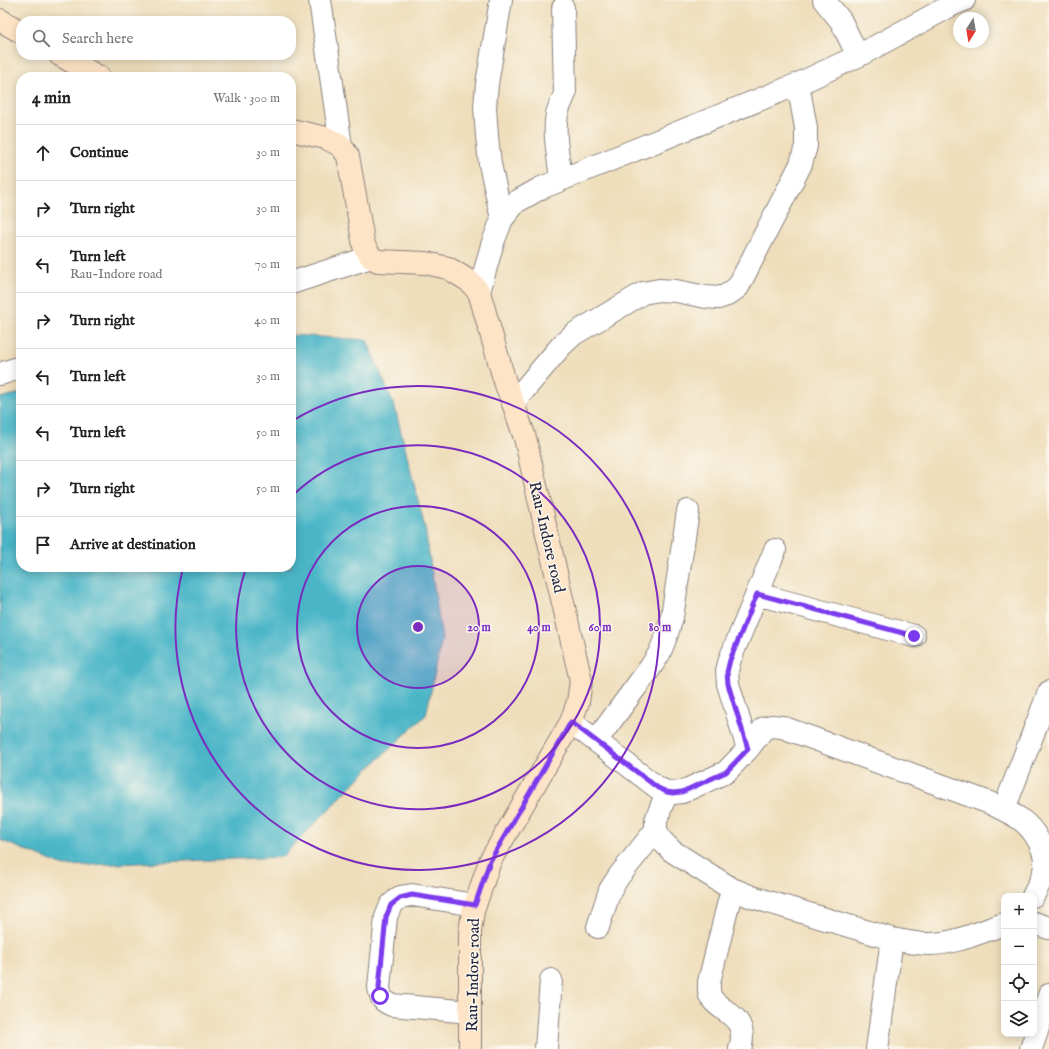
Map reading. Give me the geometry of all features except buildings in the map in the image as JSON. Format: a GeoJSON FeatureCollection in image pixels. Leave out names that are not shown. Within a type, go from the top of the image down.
{"type":"FeatureCollection","features":[{"type":"Feature","properties":{"kind":"main road"},"geometry":{"type":"LineString","coordinates":[[0,20],[16,29]]}},
{"type":"Feature","properties":{"kind":"main road"},"geometry":{"type":"LineString","coordinates":[[69,60],[90,72]]}},
{"type":"Feature","properties":{"kind":"main road"},"geometry":{"type":"LineString","coordinates":[[296,131],[326,138],[341,146],[348,156],[364,246],[371,257]]}},
{"type":"Feature","properties":{"kind":"main road","name":"Rau-Indore road"},"geometry":{"type":"LineString","coordinates":[[371,257],[378,261],[426,263],[448,268],[469,281],[478,292],[505,382],[525,438],[581,681],[578,702],[571,722],[490,861],[473,911],[470,932],[470,1049]]}},
{"type":"Feature","properties":{"kind":"street"},"geometry":{"type":"LineString","coordinates":[[320,0],[341,146]]}},
{"type":"Feature","properties":{"kind":"street"},"geometry":{"type":"LineString","coordinates":[[324,23],[333,0]]}},
{"type":"Feature","properties":{"kind":"street"},"geometry":{"type":"LineString","coordinates":[[501,0],[487,84],[485,107],[490,164],[502,219]]}},
{"type":"Feature","properties":{"kind":"street"},"geometry":{"type":"LineString","coordinates":[[824,0],[841,21],[858,56]]}},
{"type":"Feature","properties":{"kind":"street"},"geometry":{"type":"LineString","coordinates":[[478,292],[492,245],[502,219],[516,202],[541,188],[798,84],[858,56],[950,6],[964,0]]}},
{"type":"Feature","properties":{"kind":"street"},"geometry":{"type":"LineString","coordinates":[[562,180],[556,132],[557,112],[562,104],[565,93],[563,8]]}},
{"type":"Feature","properties":{"kind":"street"},"geometry":{"type":"LineString","coordinates":[[513,403],[561,346],[574,334],[643,293],[659,290],[676,291],[718,298],[727,295],[738,287],[801,164],[806,146],[806,128],[798,84]]}},
{"type":"Feature","properties":{"kind":"street"},"geometry":{"type":"LineString","coordinates":[[296,281],[371,257]]}},
{"type":"Feature","properties":{"kind":"street"},"geometry":{"type":"LineString","coordinates":[[0,374],[16,369]]}},
{"type":"Feature","properties":{"kind":"street"},"geometry":{"type":"LineString","coordinates":[[596,741],[650,668],[659,654],[666,637],[672,617],[688,511]]}},
{"type":"Feature","properties":{"kind":"street"},"geometry":{"type":"LineString","coordinates":[[748,749],[728,684],[727,672],[730,660],[775,550]]}},
{"type":"Feature","properties":{"kind":"street"},"geometry":{"type":"LineString","coordinates":[[757,594],[914,636]]}},
{"type":"Feature","properties":{"kind":"street"},"geometry":{"type":"LineString","coordinates":[[1004,809],[1049,692]]}},
{"type":"Feature","properties":{"kind":"street"},"geometry":{"type":"LineString","coordinates":[[571,722],[658,788],[673,793],[682,792],[726,772],[748,749],[764,728],[782,726],[990,803],[1004,809],[1021,820],[1034,834],[1043,849],[1047,867],[1035,893]]}},
{"type":"Feature","properties":{"kind":"street"},"geometry":{"type":"LineString","coordinates":[[667,792],[656,820],[656,830],[661,840],[672,851],[732,889],[752,897],[892,939],[929,944],[954,941],[1001,925]]}},
{"type":"Feature","properties":{"kind":"street"},"geometry":{"type":"LineString","coordinates":[[598,927],[610,890],[619,876],[656,830]]}},
{"type":"Feature","properties":{"kind":"street"},"geometry":{"type":"LineString","coordinates":[[732,889],[708,990],[711,999],[736,1018],[740,1026],[742,1037],[740,1049]]}},
{"type":"Feature","properties":{"kind":"street"},"geometry":{"type":"LineString","coordinates":[[470,1012],[392,1005],[384,1002],[380,996],[379,987],[386,917],[391,905],[400,898],[412,895],[475,905]]}},
{"type":"Feature","properties":{"kind":"street"},"geometry":{"type":"LineString","coordinates":[[1037,924],[1049,928]]}},
{"type":"Feature","properties":{"kind":"street"},"geometry":{"type":"LineString","coordinates":[[877,1049],[892,939]]}},
{"type":"Feature","properties":{"kind":"street"},"geometry":{"type":"LineString","coordinates":[[546,1049],[551,980]]}},
{"type":"Feature","properties":{"kind":"street"},"geometry":{"type":"LineString","coordinates":[[1031,1049],[1049,995]]}},
{"type":"Feature","properties":{"kind":"water"},"geometry":{"type":"Polygon","coordinates":[[[296,335],[367,340],[395,408],[425,528],[442,639],[426,715],[368,769],[282,857],[64,866],[0,840],[0,398],[16,394],[16,572],[296,572],[296,335]]]}},
{"type":"Feature","properties":{"kind":"route"},"geometry":{"type":"LineString","coordinates":[[380,996],[379,987],[386,917],[391,905],[400,898],[412,895],[475,905],[490,861],[571,722],[658,788],[667,792],[682,792],[726,772],[738,760],[748,749],[728,684],[727,672],[730,660],[757,594],[914,636]]}}]}
